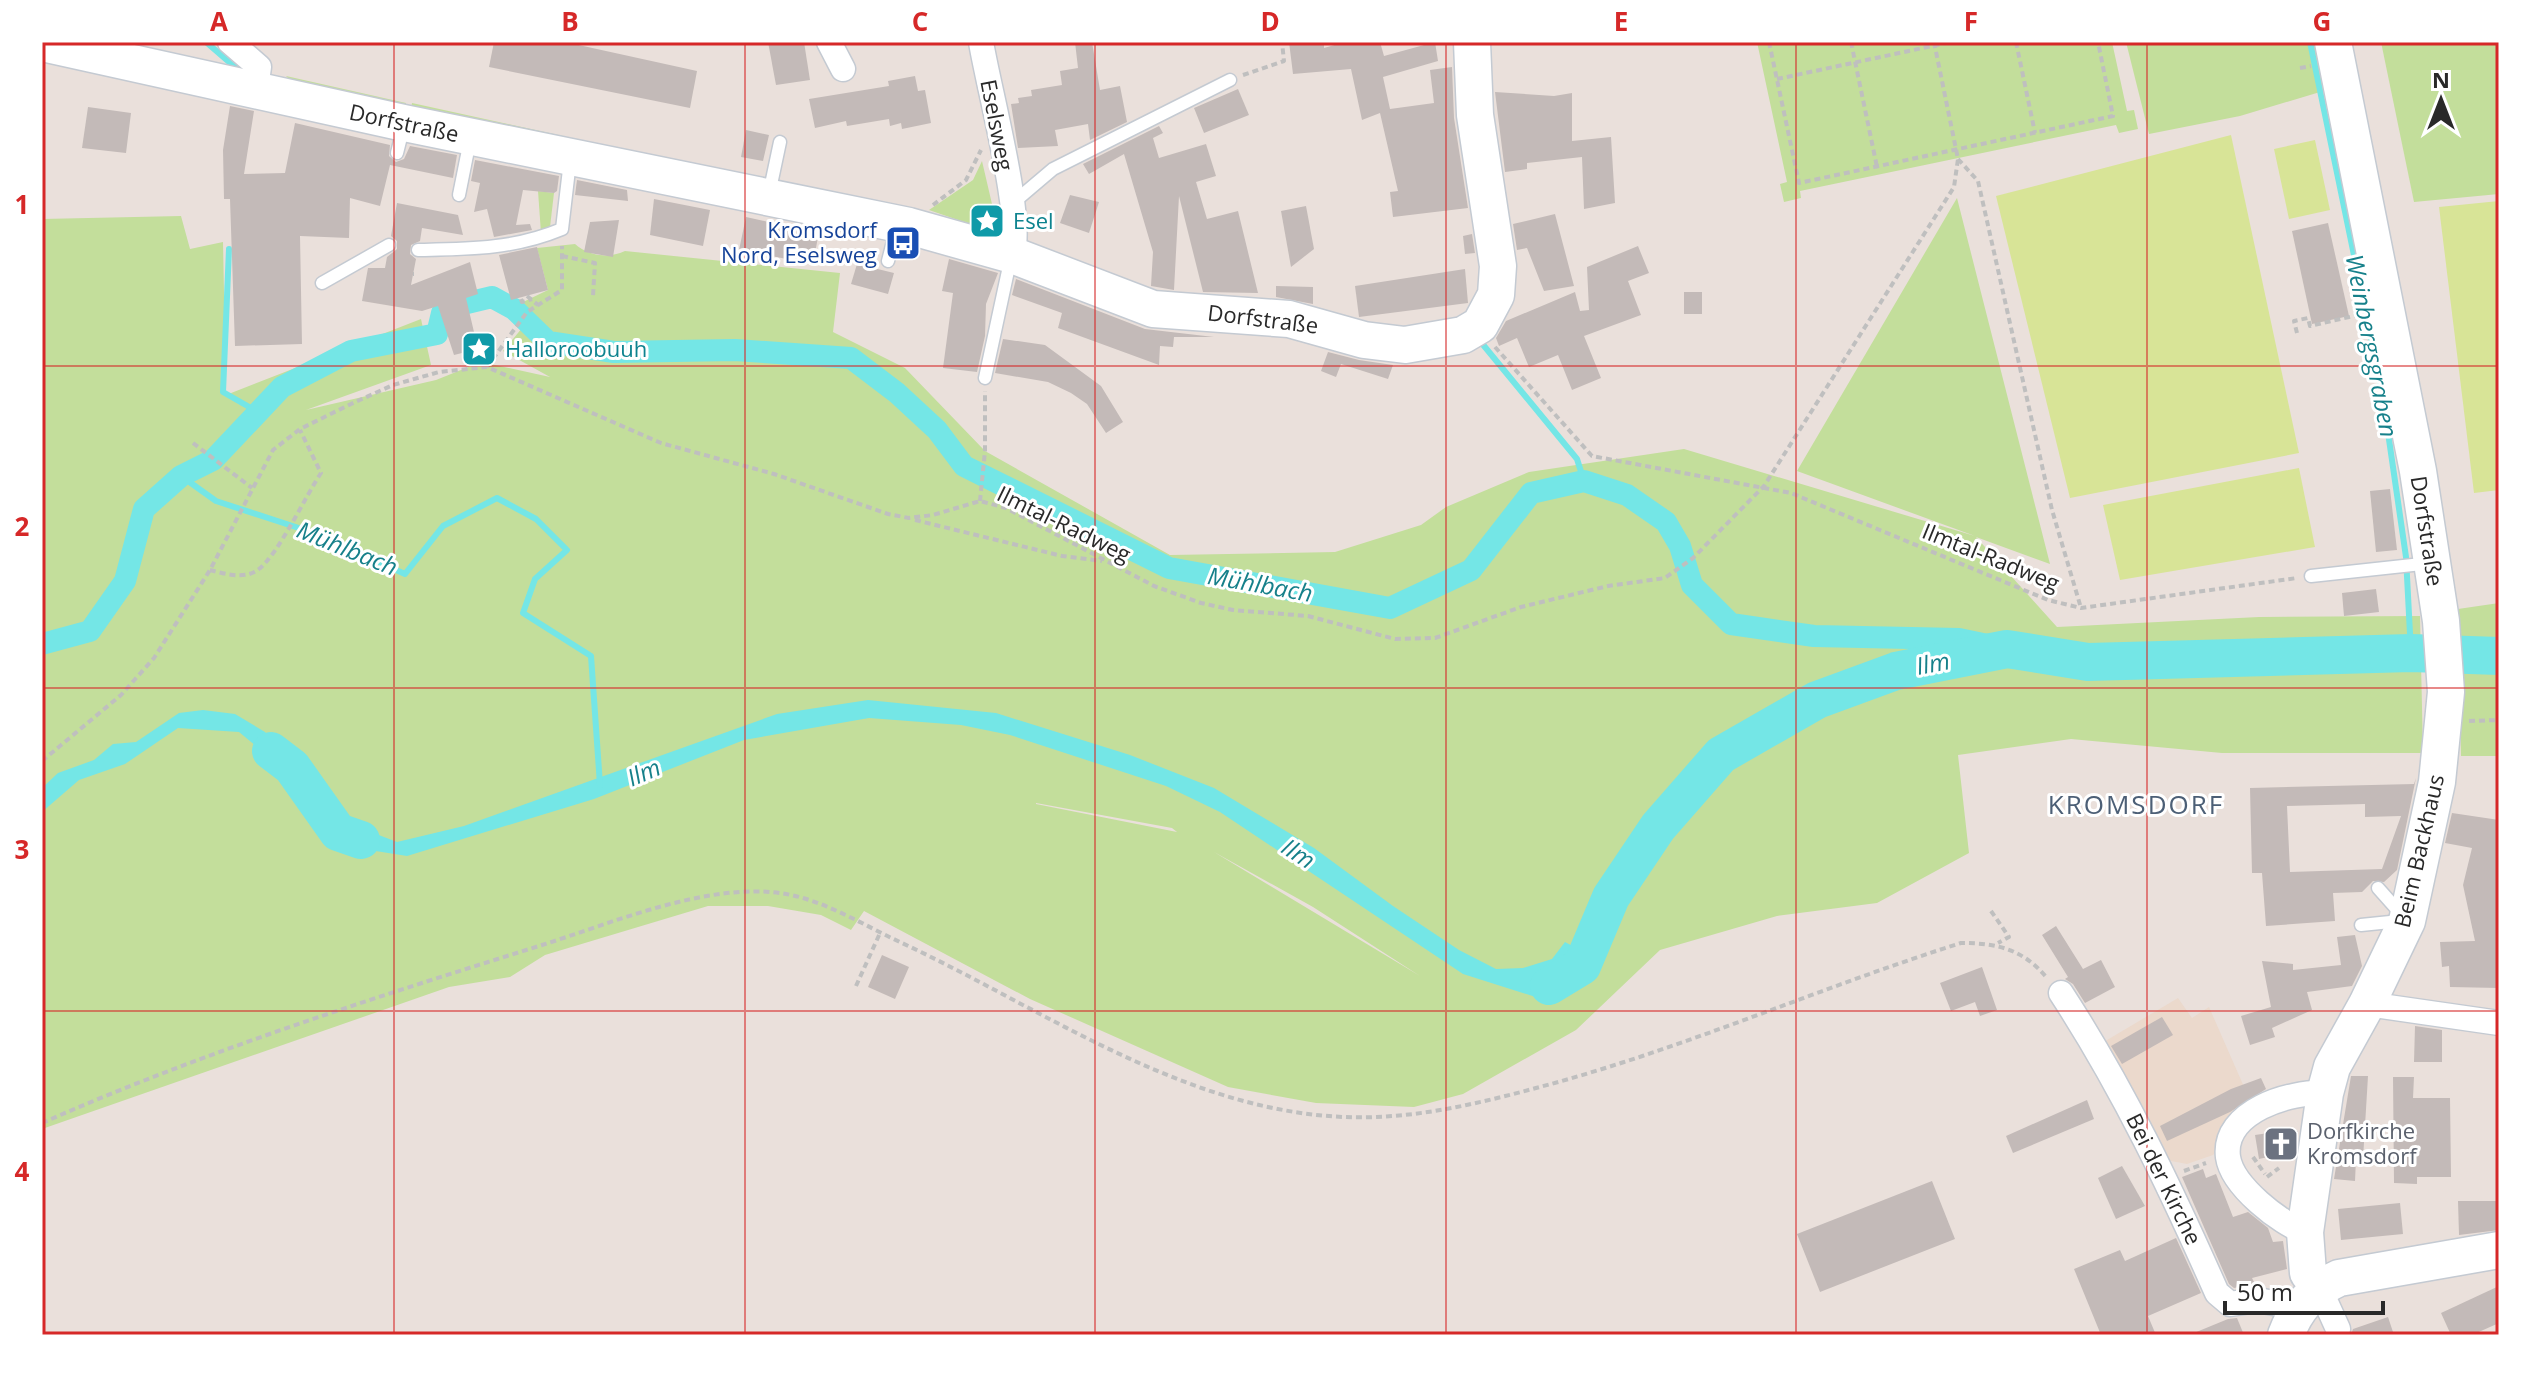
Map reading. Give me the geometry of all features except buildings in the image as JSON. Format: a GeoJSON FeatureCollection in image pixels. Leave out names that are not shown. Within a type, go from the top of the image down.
{"type":"FeatureCollection","features":[{"type":"Feature","properties":{"kind":"street"},"geometry":{"type":"LineString","coordinates":[[230,42],[259,67],[256,89]]}},
{"type":"Feature","properties":{"kind":"street"},"geometry":{"type":"LineString","coordinates":[[829,42],[843,69]]}},
{"type":"Feature","properties":{"kind":"street","name":"Eselsweg"},"geometry":{"type":"LineString","coordinates":[[981,42],[1013,203],[1017,241],[1012,255]]}},
{"type":"Feature","properties":{"kind":"street"},"geometry":{"type":"LineString","coordinates":[[1472,42],[1475,115],[1498,266],[1496,295],[1480,325]]}},
{"type":"Feature","properties":{"kind":"street","name":"Dorfstraße"},"geometry":{"type":"LineString","coordinates":[[2333,42],[2394,338],[2416,565],[2441,621],[2446,692]]}},
{"type":"Feature","properties":{"kind":"street","name":"Dorfstraße"},"geometry":{"type":"LineString","coordinates":[[42,43],[256,89],[401,138],[471,137],[768,197],[910,218],[1153,309],[1289,319],[1364,340],[1405,345],[1440,342],[1480,325]]}},
{"type":"Feature","properties":{"kind":"street","name":"Beim Backhaus"},"geometry":{"type":"LineString","coordinates":[[2367,1004],[2407,921],[2437,782],[2446,692]]}},
{"type":"Feature","properties":{"kind":"street","name":"Bei der Kirche"},"geometry":{"type":"LineString","coordinates":[[2061,993],[2100,1052],[2159,1164],[2217,1293],[2230,1304],[2258,1300],[2302,1310]]}},
{"type":"Feature","properties":{"kind":"street"},"geometry":{"type":"LineString","coordinates":[[2302,1310],[2308,1273],[2305,1232],[2325,1093],[2332,1067],[2367,1004],[2499,1023]]}},
{"type":"Feature","properties":{"kind":"street"},"geometry":{"type":"LineString","coordinates":[[2305,1232],[2288,1226],[2250,1194],[2234,1173],[2227,1156],[2235,1129],[2258,1109],[2302,1092],[2325,1093]]}},
{"type":"Feature","properties":{"kind":"street"},"geometry":{"type":"LineString","coordinates":[[2302,1310],[2372,1270],[2499,1250]]}},
{"type":"Feature","properties":{"kind":"street"},"geometry":{"type":"LineString","coordinates":[[2302,1310],[2338,1329]]}},
{"type":"Feature","properties":{"kind":"lane"},"geometry":{"type":"LineString","coordinates":[[1013,203],[1053,169],[1230,80]]}},
{"type":"Feature","properties":{"kind":"lane"},"geometry":{"type":"LineString","coordinates":[[459,195],[471,137]]}},
{"type":"Feature","properties":{"kind":"lane"},"geometry":{"type":"LineString","coordinates":[[768,197],[780,142]]}},
{"type":"Feature","properties":{"kind":"lane"},"geometry":{"type":"LineString","coordinates":[[418,250],[498,249],[529,243],[562,229],[571,158]]}},
{"type":"Feature","properties":{"kind":"lane"},"geometry":{"type":"LineString","coordinates":[[888,261],[910,218]]}},
{"type":"Feature","properties":{"kind":"lane"},"geometry":{"type":"LineString","coordinates":[[322,283],[389,245]]}},
{"type":"Feature","properties":{"kind":"lane"},"geometry":{"type":"LineString","coordinates":[[985,378],[1012,255]]}},
{"type":"Feature","properties":{"kind":"lane"},"geometry":{"type":"LineString","coordinates":[[2311,576],[2416,565]]}},
{"type":"Feature","properties":{"kind":"lane"},"geometry":{"type":"LineString","coordinates":[[2378,888],[2407,921]]}},
{"type":"Feature","properties":{"kind":"lane"},"geometry":{"type":"LineString","coordinates":[[2361,925],[2407,921]]}},
{"type":"Feature","properties":{"kind":"path"},"geometry":{"type":"LineString","coordinates":[[1230,80],[1284,61],[1282,42]]}},
{"type":"Feature","properties":{"kind":"path"},"geometry":{"type":"LineString","coordinates":[[1769,42],[1799,183],[2113,116],[2098,42]]}},
{"type":"Feature","properties":{"kind":"path"},"geometry":{"type":"LineString","coordinates":[[1851,42],[1877,167]]}},
{"type":"Feature","properties":{"kind":"path"},"geometry":{"type":"LineString","coordinates":[[1777,79],[1951,42]]}},
{"type":"Feature","properties":{"kind":"path"},"geometry":{"type":"LineString","coordinates":[[2016,42],[2035,133]]}},
{"type":"Feature","properties":{"kind":"path"},"geometry":{"type":"LineString","coordinates":[[1764,486],[1954,187],[1958,159],[1934,44]]}},
{"type":"Feature","properties":{"kind":"path"},"geometry":{"type":"LineString","coordinates":[[910,218],[966,180],[984,145]]}},
{"type":"Feature","properties":{"kind":"path"},"geometry":{"type":"LineString","coordinates":[[1958,159],[1978,181],[2052,510],[2081,608]]}},
{"type":"Feature","properties":{"kind":"path"},"geometry":{"type":"LineString","coordinates":[[487,367],[527,312],[562,290],[562,229]]}},
{"type":"Feature","properties":{"kind":"path"},"geometry":{"type":"LineString","coordinates":[[562,256],[595,263],[593,296]]}},
{"type":"Feature","properties":{"kind":"path"},"geometry":{"type":"LineString","coordinates":[[521,299],[522,302],[529,298],[538,305]]}},
{"type":"Feature","properties":{"kind":"path"},"geometry":{"type":"LineString","coordinates":[[2297,333],[2294,321],[2308,318],[2310,326],[2361,314]]}},
{"type":"Feature","properties":{"kind":"path","name":"Ilmtal-Radweg"},"geometry":{"type":"LineString","coordinates":[[1480,325],[1503,358],[1592,456],[1791,493],[2048,600],[2081,608],[2311,576]]}},
{"type":"Feature","properties":{"kind":"path","name":"Ilmtal-Radweg"},"geometry":{"type":"LineString","coordinates":[[210,570],[273,450],[300,429],[393,385],[439,372],[487,367],[661,443],[761,470],[855,504],[909,518],[933,515],[980,501],[1006,508],[1154,586],[1201,603],[1233,610],[1308,616],[1395,639],[1416,641],[1435,638],[1521,607],[1608,586],[1665,578],[1693,558],[1764,486]]}},
{"type":"Feature","properties":{"kind":"path"},"geometry":{"type":"LineString","coordinates":[[980,501],[985,451],[985,378]]}},
{"type":"Feature","properties":{"kind":"path"},"geometry":{"type":"LineString","coordinates":[[42,761],[121,695],[154,658],[210,570],[234,576],[258,571],[321,473],[300,429]]}},
{"type":"Feature","properties":{"kind":"path"},"geometry":{"type":"LineString","coordinates":[[193,443],[252,488]]}},
{"type":"Feature","properties":{"kind":"path"},"geometry":{"type":"LineString","coordinates":[[909,518],[1062,556],[1107,562]]}},
{"type":"Feature","properties":{"kind":"path"},"geometry":{"type":"LineString","coordinates":[[42,1123],[116,1091],[412,986],[668,905],[725,895],[779,893],[830,908],[967,973],[1061,1026],[1142,1065],[1268,1106],[1373,1118],[1439,1111],[1605,1070],[1961,943],[1998,943],[2009,937],[1991,911]]}},
{"type":"Feature","properties":{"kind":"path"},"geometry":{"type":"LineString","coordinates":[[856,986],[880,933]]}},
{"type":"Feature","properties":{"kind":"path"},"geometry":{"type":"LineString","coordinates":[[1998,943],[2038,967],[2061,993]]}},
{"type":"Feature","properties":{"kind":"path"},"geometry":{"type":"LineString","coordinates":[[2159,1164],[2183,1171],[2227,1156]]}},
{"type":"Feature","properties":{"kind":"path"},"geometry":{"type":"LineString","coordinates":[[2267,1177],[2279,1168]]}},
{"type":"Feature","properties":{"kind":"shaded area"},"geometry":{"type":"Polygon","coordinates":[[[2178,998],[2192,1018],[2209,1007],[2252,1105],[2213,1155],[2187,1164],[2166,1160],[2102,1043],[2178,998]]]}},
{"type":"Feature","properties":{"kind":"green space"},"geometry":{"type":"Polygon","coordinates":[[[1757,42],[2112,42],[2127,111],[2134,110],[2138,129],[2119,133],[2116,125],[1800,191],[1801,198],[1784,202],[1780,184],[1787,182],[1757,42]]]}},
{"type":"Feature","properties":{"kind":"green space"},"geometry":{"type":"Polygon","coordinates":[[[2126,42],[2323,42],[2330,89],[2240,116],[2149,134],[2126,42]]]}},
{"type":"Feature","properties":{"kind":"green space"},"geometry":{"type":"Polygon","coordinates":[[[2381,42],[2499,42],[2499,194],[2414,202],[2381,42]]]}},
{"type":"Feature","properties":{"kind":"green space"},"geometry":{"type":"Polygon","coordinates":[[[286,76],[406,103],[404,113],[299,90],[286,76]]]}},
{"type":"Feature","properties":{"kind":"green space"},"geometry":{"type":"Polygon","coordinates":[[[412,103],[563,136],[561,145],[410,113],[412,103]]]}},
{"type":"Feature","properties":{"kind":"green space"},"geometry":{"type":"Polygon","coordinates":[[[2231,135],[2299,453],[2070,498],[1996,196],[2231,135]]]}},
{"type":"Feature","properties":{"kind":"green space"},"geometry":{"type":"Polygon","coordinates":[[[2315,140],[2330,210],[2289,219],[2274,149],[2315,140]]]}},
{"type":"Feature","properties":{"kind":"green space"},"geometry":{"type":"Polygon","coordinates":[[[982,161],[995,217],[993,228],[984,229],[929,210],[973,180],[982,161]]]}},
{"type":"Feature","properties":{"kind":"green space"},"geometry":{"type":"Polygon","coordinates":[[[538,191],[554,193],[550,227],[541,233],[538,191]]]}},
{"type":"Feature","properties":{"kind":"green space"},"geometry":{"type":"Polygon","coordinates":[[[1957,198],[2050,564],[1976,537],[2057,627],[2259,617],[2420,616],[2423,753],[2222,753],[2071,739],[1958,755],[1969,853],[1877,903],[1777,916],[1660,950],[1576,1030],[1463,1094],[1414,1107],[1316,1103],[1228,1087],[1030,999],[864,911],[851,930],[821,915],[768,906],[708,906],[545,955],[510,977],[449,987],[42,1129],[42,219],[181,216],[190,249],[223,242],[226,395],[421,319],[431,365],[306,410],[436,380],[481,362],[550,377],[503,351],[532,316],[521,303],[548,290],[537,248],[575,244],[599,255],[625,251],[840,273],[833,332],[905,368],[985,451],[1170,555],[1335,552],[1421,525],[1446,507],[1529,472],[1684,449],[1975,536],[1797,471],[1957,198]],[[1036,804],[1177,832],[1172,828],[1036,804]],[[1214,852],[1420,976],[1313,907],[1214,852]]]}},
{"type":"Feature","properties":{"kind":"green space"},"geometry":{"type":"Polygon","coordinates":[[[2499,201],[2499,490],[2474,493],[2439,207],[2499,201]]]}},
{"type":"Feature","properties":{"kind":"green space"},"geometry":{"type":"Polygon","coordinates":[[[2299,468],[2315,547],[2120,580],[2103,505],[2299,468]]]}},
{"type":"Feature","properties":{"kind":"green space"},"geometry":{"type":"Polygon","coordinates":[[[2499,603],[2499,756],[2461,756],[2458,609],[2499,603]]]}},
{"type":"Feature","properties":{"kind":"water"},"geometry":{"type":"Polygon","coordinates":[[[868,700],[996,713],[1130,755],[1214,788],[1314,848],[1459,950],[1496,969],[1523,968],[1552,959],[1565,942],[1593,957],[1582,974],[1542,999],[1463,974],[1220,812],[1166,786],[1010,735],[961,725],[869,718],[744,740],[594,799],[407,856],[363,849],[341,837],[300,801],[295,778],[239,732],[178,728],[125,764],[79,780],[42,812],[42,788],[58,773],[94,760],[113,744],[136,742],[179,713],[203,710],[235,714],[265,732],[305,776],[309,800],[337,819],[397,842],[464,826],[777,714],[868,700]]]}},
{"type":"Feature","properties":{"kind":"waterway"},"geometry":{"type":"LineString","coordinates":[[206,42],[236,68]]}},
{"type":"Feature","properties":{"kind":"waterway","name":"Weinbergsgraben"},"geometry":{"type":"LineString","coordinates":[[2310,42],[2382,391],[2406,557],[2411,653]]}},
{"type":"Feature","properties":{"kind":"waterway"},"geometry":{"type":"LineString","coordinates":[[229,249],[223,392],[258,412]]}},
{"type":"Feature","properties":{"kind":"waterway","name":"Mühlbach"},"geometry":{"type":"LineString","coordinates":[[467,303],[492,297],[514,309],[548,342],[614,352],[735,350],[851,358],[897,393],[937,430],[964,466],[1169,568],[1390,608],[1471,570],[1531,493],[1584,481],[1627,495],[1666,522],[1680,546],[1692,585],[1731,624],[1814,636],[1959,639],[2007,649]]}},
{"type":"Feature","properties":{"kind":"waterway","name":"Mühlbach"},"geometry":{"type":"LineString","coordinates":[[42,644],[90,631],[125,581],[144,509],[181,476],[213,460],[282,387],[351,351],[437,334],[442,313],[448,306]]}},
{"type":"Feature","properties":{"kind":"waterway"},"geometry":{"type":"LineString","coordinates":[[1480,341],[1577,459],[1584,481]]}},
{"type":"Feature","properties":{"kind":"waterway","name":"Mühlbach"},"geometry":{"type":"LineString","coordinates":[[181,476],[216,501],[311,532],[405,574],[443,526],[497,498],[536,519],[567,550],[535,579],[523,613],[591,656],[600,785]]}},
{"type":"Feature","properties":{"kind":"waterway","name":"Ilm"},"geometry":{"type":"LineString","coordinates":[[1549,986],[1582,966],[1611,897],[1658,827],[1721,755],[1817,700],[1896,671],[2007,649],[2088,662],[2411,653],[2499,656]]}},
{"type":"Feature","properties":{"kind":"waterway","name":"Ilm"},"geometry":{"type":"LineString","coordinates":[[271,751],[292,767],[338,832],[361,840]]}},
{"type":"Feature","properties":{"kind":"place","name":"Esel"},"geometry":{"type":"Point","coordinates":[987,221]}},
{"type":"Feature","properties":{"kind":"place","name":"Kromsdorf Nord, Eselsweg"},"geometry":{"type":"Point","coordinates":[903,243]}},
{"type":"Feature","properties":{"kind":"place","name":"Halloroobuuh"},"geometry":{"type":"Point","coordinates":[479,349]}},
{"type":"Feature","properties":{"kind":"place","name":"Dorfkirche Kromsdorf"},"geometry":{"type":"Point","coordinates":[2281,1144]}},
{"type":"Feature","properties":{"kind":"district","name":"KROMSDORF"},"geometry":{"type":"Point","coordinates":[2136,805]}}]}
